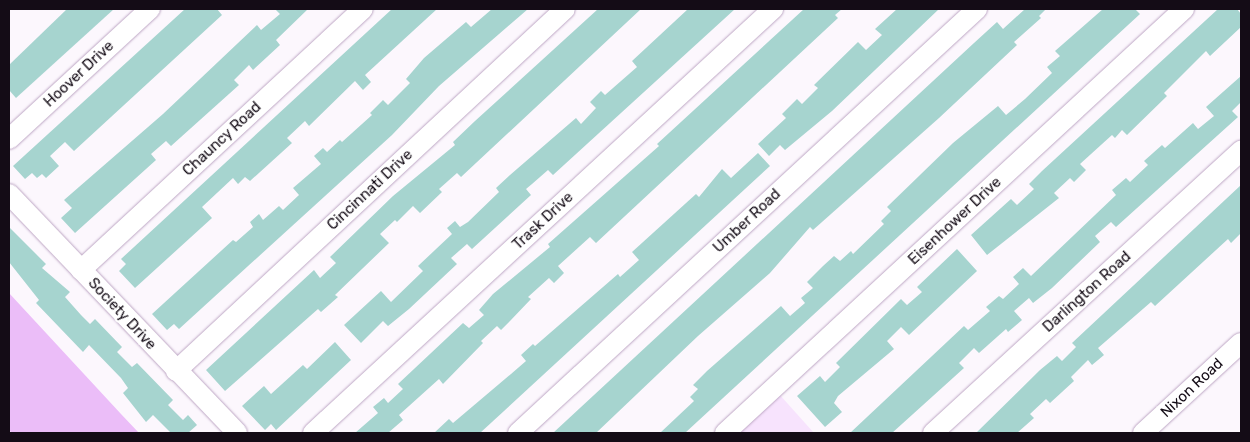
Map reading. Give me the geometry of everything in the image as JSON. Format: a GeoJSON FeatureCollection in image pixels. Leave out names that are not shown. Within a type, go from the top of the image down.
{"type":"FeatureCollection","features":[{"type":"Feature","properties":{"kind":"street","name":"Hoover Drive"},"geometry":{"type":"LineString","coordinates":[[9,139],[150,9]]}},
{"type":"Feature","properties":{"kind":"street","name":"Chauncy Road"},"geometry":{"type":"LineString","coordinates":[[81,270],[363,9]]}},
{"type":"Feature","properties":{"kind":"street","name":"Cincinnati Drive"},"geometry":{"type":"LineString","coordinates":[[176,371],[565,9]]}},
{"type":"Feature","properties":{"kind":"street","name":"Trask Drive"},"geometry":{"type":"LineString","coordinates":[[313,433],[773,9]]}},
{"type":"Feature","properties":{"kind":"street","name":"Umber Road"},"geometry":{"type":"LineString","coordinates":[[518,433],[977,9]]}},
{"type":"Feature","properties":{"kind":"street","name":"Eisenhower Drive"},"geometry":{"type":"LineString","coordinates":[[725,433],[1184,9]]}},
{"type":"Feature","properties":{"kind":"street","name":"Darlington Road"},"geometry":{"type":"LineString","coordinates":[[933,433],[1241,151]]}},
{"type":"Feature","properties":{"kind":"street","name":"Society Drive"},"geometry":{"type":"LineString","coordinates":[[9,194],[237,433]]}},
{"type":"Feature","properties":{"kind":"street","name":"Nixon Road"},"geometry":{"type":"LineString","coordinates":[[1143,433],[1241,343]]}},
{"type":"Feature","properties":{"kind":"shaded area"},"geometry":{"type":"Polygon","coordinates":[[[9,293],[139,433],[12,433],[9,430],[9,293]]]}},
{"type":"Feature","properties":{"kind":"shaded area"},"geometry":{"type":"Polygon","coordinates":[[[779,394],[814,433],[735,433],[779,394]]]}},
{"type":"Feature","properties":{"kind":"building"},"geometry":{"type":"Polygon","coordinates":[[[67,9],[114,9],[16,98],[9,90],[9,65],[67,9]]]}},
{"type":"Feature","properties":{"kind":"building"},"geometry":{"type":"Polygon","coordinates":[[[185,9],[217,9],[222,15],[74,151],[65,142],[50,156],[59,166],[46,178],[42,174],[37,178],[32,173],[25,179],[13,166],[185,9]]]}},
{"type":"Feature","properties":{"kind":"building"},"geometry":{"type":"Polygon","coordinates":[[[275,9],[308,9],[276,40],[280,45],[253,70],[249,65],[234,80],[239,85],[171,146],[166,141],[151,154],[156,160],[75,233],[61,218],[72,208],[64,200],[163,114],[257,25],[261,30],[280,14],[275,9]]]}},
{"type":"Feature","properties":{"kind":"building"},"geometry":{"type":"Polygon","coordinates":[[[392,9],[437,9],[365,75],[371,82],[363,90],[355,81],[309,126],[305,121],[287,138],[292,143],[250,181],[245,177],[238,184],[233,178],[202,207],[212,218],[135,288],[119,271],[126,264],[121,259],[392,9]]]}},
{"type":"Feature","properties":{"kind":"building"},"geometry":{"type":"Polygon","coordinates":[[[492,9],[528,9],[439,86],[392,135],[179,329],[174,324],[167,330],[152,314],[233,240],[236,242],[253,227],[250,222],[259,214],[263,220],[279,206],[283,210],[299,195],[293,188],[321,164],[314,156],[323,148],[327,152],[340,140],[342,142],[372,115],[370,113],[383,100],[388,105],[410,83],[406,79],[424,58],[466,22],[471,27],[492,9]]]}},
{"type":"Feature","properties":{"kind":"building"},"geometry":{"type":"Polygon","coordinates":[[[598,9],[641,9],[461,177],[457,173],[439,189],[442,192],[420,213],[413,206],[397,222],[395,220],[380,234],[389,243],[335,295],[338,297],[321,312],[318,309],[225,391],[206,370],[314,270],[320,278],[336,263],[330,257],[393,196],[455,145],[453,142],[475,121],[598,9]]]}},
{"type":"Feature","properties":{"kind":"building"},"geometry":{"type":"Polygon","coordinates":[[[688,9],[735,9],[553,175],[548,170],[526,189],[531,195],[472,249],[467,244],[451,258],[457,264],[409,309],[388,326],[383,321],[361,343],[344,325],[381,291],[391,302],[423,271],[418,266],[452,234],[447,228],[455,221],[460,227],[468,222],[499,192],[496,188],[510,175],[576,118],[581,124],[596,108],[590,102],[601,91],[605,95],[637,67],[632,61],[688,9]]]}},
{"type":"Feature","properties":{"kind":"building"},"geometry":{"type":"Polygon","coordinates":[[[804,9],[842,9],[835,15],[838,18],[596,243],[590,237],[558,266],[564,273],[554,283],[549,278],[528,297],[531,299],[510,321],[501,330],[497,326],[481,341],[483,343],[443,384],[439,379],[399,415],[403,420],[388,433],[355,433],[378,413],[373,407],[384,398],[388,403],[403,389],[398,384],[463,323],[469,328],[484,315],[479,310],[493,294],[550,247],[548,244],[659,146],[657,144],[804,9]]]}},
{"type":"Feature","properties":{"kind":"building"},"geometry":{"type":"Polygon","coordinates":[[[897,9],[939,9],[832,111],[785,150],[780,145],[769,156],[758,144],[786,118],[782,114],[797,99],[802,104],[818,88],[814,85],[858,42],[866,50],[882,35],[875,29],[897,9]]]}},
{"type":"Feature","properties":{"kind":"building"},"geometry":{"type":"Polygon","coordinates":[[[1025,9],[1046,9],[1039,16],[1041,18],[1014,42],[1017,45],[939,118],[813,230],[810,227],[770,273],[698,336],[596,433],[553,433],[997,22],[1003,29],[1025,9]]]}},
{"type":"Feature","properties":{"kind":"building"},"geometry":{"type":"Polygon","coordinates":[[[1103,9],[1135,9],[1140,14],[685,433],[660,433],[694,401],[690,397],[698,389],[693,385],[707,371],[781,306],[790,316],[805,303],[801,298],[813,288],[807,282],[823,266],[834,256],[840,261],[851,251],[853,254],[884,224],[881,221],[891,211],[887,207],[953,143],[998,106],[1006,115],[1025,99],[1052,73],[1047,67],[1060,56],[1055,51],[1103,9]]]}},
{"type":"Feature","properties":{"kind":"building"},"geometry":{"type":"Polygon","coordinates":[[[1218,9],[1237,9],[1241,14],[1241,27],[1210,56],[1206,51],[1164,93],[1167,96],[1127,135],[1122,130],[1115,138],[1112,135],[1080,164],[1086,170],[1074,182],[1070,178],[1054,193],[1059,198],[987,255],[971,235],[1011,199],[1017,205],[1034,189],[1029,184],[1042,171],[1218,9]]]}},
{"type":"Feature","properties":{"kind":"building"},"geometry":{"type":"Polygon","coordinates":[[[1241,76],[1241,102],[1232,111],[1238,117],[1116,227],[1111,222],[1095,236],[1100,242],[1052,288],[1033,303],[1029,298],[1014,311],[1022,320],[1008,332],[1006,329],[979,353],[974,348],[959,363],[964,368],[892,433],[850,433],[964,326],[968,330],[990,311],[986,307],[999,296],[1003,299],[1019,284],[1013,277],[1023,268],[1031,276],[1116,195],[1112,190],[1126,178],[1130,182],[1148,165],[1144,161],[1162,145],[1165,148],[1193,123],[1198,129],[1214,116],[1206,107],[1241,76]]]}},
{"type":"Feature","properties":{"kind":"building"},"geometry":{"type":"Polygon","coordinates":[[[758,153],[770,166],[480,433],[434,433],[449,419],[453,423],[526,361],[521,355],[533,344],[535,346],[618,274],[620,277],[639,260],[632,252],[696,194],[699,197],[722,169],[731,178],[758,153]]]}},
{"type":"Feature","properties":{"kind":"building"},"geometry":{"type":"Polygon","coordinates":[[[1241,185],[1241,233],[1231,243],[1228,239],[1155,306],[1151,302],[1098,348],[1104,355],[1092,365],[1088,360],[1071,377],[1074,381],[1050,403],[1046,399],[1030,414],[1034,418],[1017,433],[976,433],[1040,370],[1057,356],[1062,361],[1076,347],[1072,343],[1241,185]]]}},
{"type":"Feature","properties":{"kind":"building"},"geometry":{"type":"Polygon","coordinates":[[[9,227],[46,264],[42,268],[70,292],[65,297],[81,315],[90,324],[95,319],[122,347],[117,352],[132,367],[137,363],[173,400],[168,405],[183,420],[188,415],[197,425],[188,433],[171,433],[153,415],[146,422],[123,393],[128,388],[121,378],[89,345],[83,352],[36,303],[39,300],[9,262],[9,227]]]}},
{"type":"Feature","properties":{"kind":"building"},"geometry":{"type":"Polygon","coordinates":[[[957,249],[977,271],[909,335],[901,327],[887,341],[894,349],[838,396],[834,403],[842,412],[825,427],[797,396],[820,376],[825,382],[840,367],[836,363],[901,299],[907,305],[922,292],[917,287],[957,249]]]}},
{"type":"Feature","properties":{"kind":"building"},"geometry":{"type":"Polygon","coordinates":[[[335,342],[351,360],[276,430],[271,424],[265,430],[242,406],[264,386],[271,394],[303,365],[307,369],[335,342]]]}}]}
